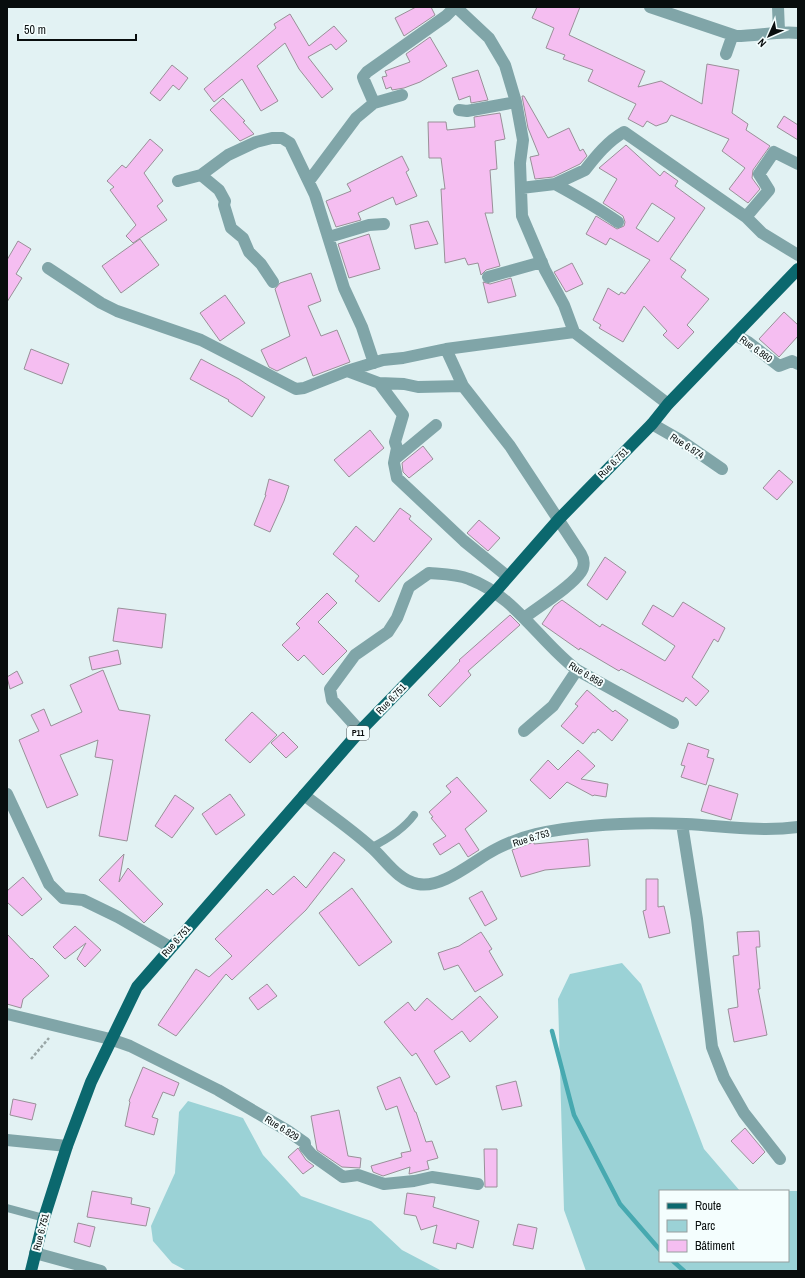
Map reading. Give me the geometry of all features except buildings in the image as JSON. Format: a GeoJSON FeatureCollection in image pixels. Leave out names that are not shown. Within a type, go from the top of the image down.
{"type":"FeatureCollection","features":[{"type":"Feature","properties":{"kind":"main road","name":"Rue 6.751"},"geometry":{"type":"LineString","coordinates":[[31,1271],[44,1218],[67,1146],[91,1082],[110,1039],[137,987],[170,947],[360,731],[495,592],[507,576],[558,519],[652,424],[668,404],[798,269]]}},
{"type":"Feature","properties":{"kind":"street"},"geometry":{"type":"LineString","coordinates":[[374,103],[363,77],[366,72],[446,16],[456,7],[482,30],[506,65],[516,102],[523,140],[520,163],[522,216],[542,262],[564,305],[574,332],[668,404]]}},
{"type":"Feature","properties":{"kind":"street"},"geometry":{"type":"LineString","coordinates":[[650,7],[736,36],[750,36],[779,31],[798,33]]}},
{"type":"Feature","properties":{"kind":"street"},"geometry":{"type":"LineString","coordinates":[[778,7],[779,31]]}},
{"type":"Feature","properties":{"kind":"street"},"geometry":{"type":"LineString","coordinates":[[726,54],[732,37],[736,36]]}},
{"type":"Feature","properties":{"kind":"street"},"geometry":{"type":"LineString","coordinates":[[309,181],[356,118],[374,103],[402,95]]}},
{"type":"Feature","properties":{"kind":"street"},"geometry":{"type":"LineString","coordinates":[[458,110],[467,111],[516,102]]}},
{"type":"Feature","properties":{"kind":"street"},"geometry":{"type":"LineString","coordinates":[[520,188],[555,184],[585,170],[588,164],[615,137],[624,132],[746,217],[762,233],[798,255]]}},
{"type":"Feature","properties":{"kind":"street"},"geometry":{"type":"LineString","coordinates":[[178,181],[201,175],[228,155],[256,142],[272,138],[282,138],[290,143],[309,181],[329,237],[344,288],[362,327],[374,363]]}},
{"type":"Feature","properties":{"kind":"street"},"geometry":{"type":"LineString","coordinates":[[746,217],[769,190],[760,174],[774,152],[798,164]]}},
{"type":"Feature","properties":{"kind":"street"},"geometry":{"type":"LineString","coordinates":[[201,175],[221,194],[225,201],[224,205],[231,228],[243,238],[249,252],[261,264],[272,282]]}},
{"type":"Feature","properties":{"kind":"street"},"geometry":{"type":"LineString","coordinates":[[555,184],[574,197],[591,203],[618,222]]}},
{"type":"Feature","properties":{"kind":"street"},"geometry":{"type":"LineString","coordinates":[[329,237],[369,225],[384,224]]}},
{"type":"Feature","properties":{"kind":"street"},"geometry":{"type":"LineString","coordinates":[[488,277],[542,262]]}},
{"type":"Feature","properties":{"kind":"street"},"geometry":{"type":"LineString","coordinates":[[48,268],[88,296],[117,311],[201,340],[224,350],[296,389],[304,388],[347,371],[374,363],[446,349],[574,332]]}},
{"type":"Feature","properties":{"kind":"street","name":"Rue 6.860"},"geometry":{"type":"LineString","coordinates":[[735,335],[748,342],[779,366],[792,361],[798,364]]}},
{"type":"Feature","properties":{"kind":"street"},"geometry":{"type":"LineString","coordinates":[[446,349],[463,386],[510,446],[582,554],[584,560],[582,571],[524,618]]}},
{"type":"Feature","properties":{"kind":"street"},"geometry":{"type":"LineString","coordinates":[[347,371],[379,383],[418,386],[463,386]]}},
{"type":"Feature","properties":{"kind":"street"},"geometry":{"type":"LineString","coordinates":[[379,383],[403,415],[395,442],[397,448],[395,459],[397,478],[464,541],[507,576]]}},
{"type":"Feature","properties":{"kind":"street","name":"Rue 6.874"},"geometry":{"type":"LineString","coordinates":[[652,424],[680,440],[722,469]]}},
{"type":"Feature","properties":{"kind":"street"},"geometry":{"type":"LineString","coordinates":[[395,459],[436,425]]}},
{"type":"Feature","properties":{"kind":"street","name":"Rue 6.858"},"geometry":{"type":"LineString","coordinates":[[360,731],[332,700],[330,689],[351,659],[382,637],[394,625],[412,584],[429,573],[468,579],[495,592],[524,618],[563,660],[577,670],[673,723]]}},
{"type":"Feature","properties":{"kind":"street"},"geometry":{"type":"LineString","coordinates":[[524,732],[553,706],[577,670]]}},
{"type":"Feature","properties":{"kind":"street"},"geometry":{"type":"LineString","coordinates":[[7,794],[49,884],[56,893],[63,898],[82,900],[101,908],[170,947]]}},
{"type":"Feature","properties":{"kind":"street","name":"Rue 6.753"},"geometry":{"type":"LineString","coordinates":[[304,795],[372,847],[400,875],[417,884],[435,883],[464,869],[496,849],[533,835],[570,829],[619,825],[682,824],[754,829],[798,827]]}},
{"type":"Feature","properties":{"kind":"street"},"geometry":{"type":"LineString","coordinates":[[682,824],[697,919],[712,1047],[724,1078],[744,1113],[780,1159]]}},
{"type":"Feature","properties":{"kind":"street","name":"Rue 6.829"},"geometry":{"type":"LineString","coordinates":[[7,1014],[110,1039],[130,1046],[184,1072],[274,1122],[305,1143],[305,1147],[312,1155],[343,1176],[358,1175],[384,1184],[414,1182],[432,1177],[478,1184]]}},
{"type":"Feature","properties":{"kind":"street"},"geometry":{"type":"LineString","coordinates":[[7,1140],[67,1146]]}},
{"type":"Feature","properties":{"kind":"street"},"geometry":{"type":"LineString","coordinates":[[36,1253],[101,1271]]}},
{"type":"Feature","properties":{"kind":"lane"},"geometry":{"type":"LineString","coordinates":[[372,847],[396,833],[406,825],[414,815]]}},
{"type":"Feature","properties":{"kind":"lane"},"geometry":{"type":"LineString","coordinates":[[7,1208],[44,1218]]}},
{"type":"Feature","properties":{"kind":"path"},"geometry":{"type":"LineString","coordinates":[[31,1059],[40,1050],[58,1026]]}},
{"type":"Feature","properties":{"kind":"green space"},"geometry":{"type":"Polygon","coordinates":[[[622,963],[641,984],[704,1149],[739,1190],[659,1190],[659,1262],[789,1262],[789,1191],[798,1191],[798,1271],[586,1271],[564,1210],[558,999],[570,974],[622,963]]]}},
{"type":"Feature","properties":{"kind":"green space"},"geometry":{"type":"Polygon","coordinates":[[[188,1101],[243,1118],[263,1155],[301,1196],[371,1221],[402,1250],[442,1271],[187,1271],[172,1263],[153,1241],[151,1226],[175,1173],[179,1112],[188,1101]]]}},
{"type":"Feature","properties":{"kind":"waterway"},"geometry":{"type":"LineString","coordinates":[[552,1031],[574,1115],[620,1204],[659,1249]]}},
{"type":"Feature","properties":{"kind":"waterway"},"geometry":{"type":"LineString","coordinates":[[674,1262],[684,1271]]}}]}
